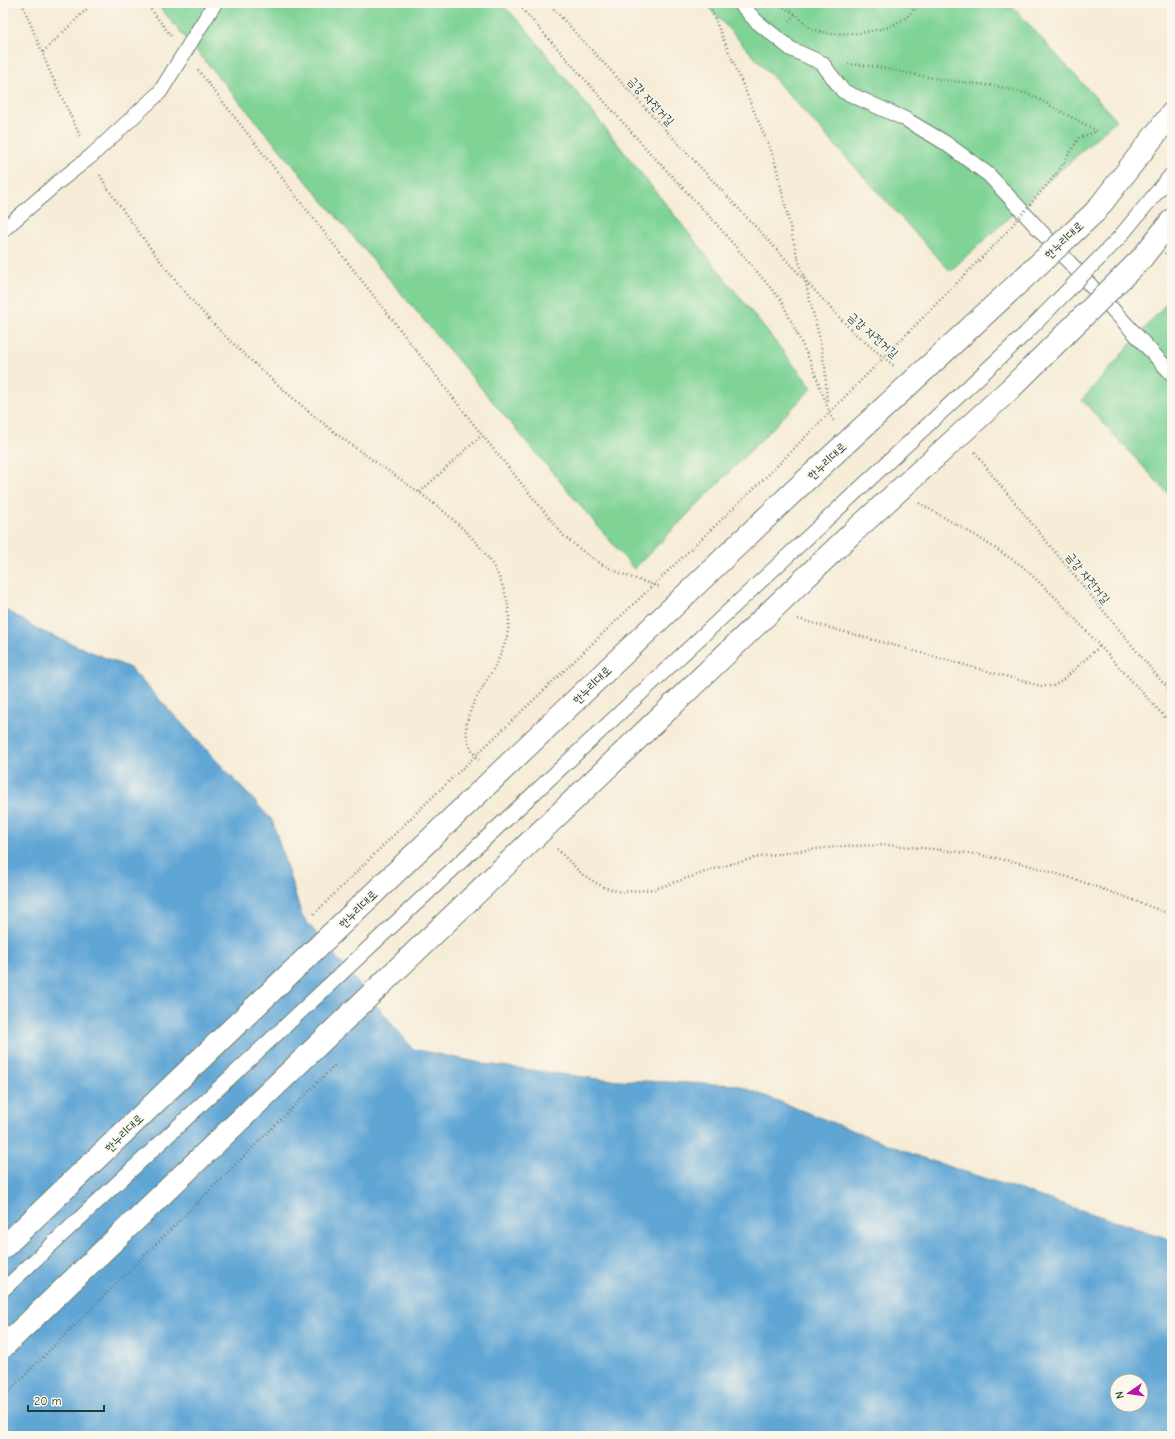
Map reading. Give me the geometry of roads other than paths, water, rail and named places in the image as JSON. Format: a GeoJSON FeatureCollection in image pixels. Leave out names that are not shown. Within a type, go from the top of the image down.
{"type":"FeatureCollection","features":[{"type":"Feature","properties":{"kind":"street","name":"한누리대로"},"geometry":{"type":"LineString","coordinates":[[3,1248],[792,493],[1095,212],[1172,113]]}},
{"type":"Feature","properties":{"kind":"street"},"geometry":{"type":"LineString","coordinates":[[3,1348],[850,535],[1009,390],[1141,259],[1172,220]]}},
{"type":"Feature","properties":{"kind":"lane"},"geometry":{"type":"LineString","coordinates":[[3,230],[57,183],[90,157],[160,92],[215,3]]}},
{"type":"Feature","properties":{"kind":"lane"},"geometry":{"type":"LineString","coordinates":[[740,3],[756,21],[791,49],[822,62],[843,91],[905,119],[944,142],[989,175],[1172,374]]}},
{"type":"Feature","properties":{"kind":"lane"},"geometry":{"type":"LineString","coordinates":[[3,1290],[1020,338],[1118,239],[1172,174]]}},
{"type":"Feature","properties":{"kind":"water"},"geometry":{"type":"Polygon","coordinates":[[[3,608],[41,631],[130,668],[272,820],[302,916],[413,1049],[486,1064],[598,1079],[737,1085],[923,1158],[1172,1240],[1172,1436],[3,1436],[3,608]]]}}]}
